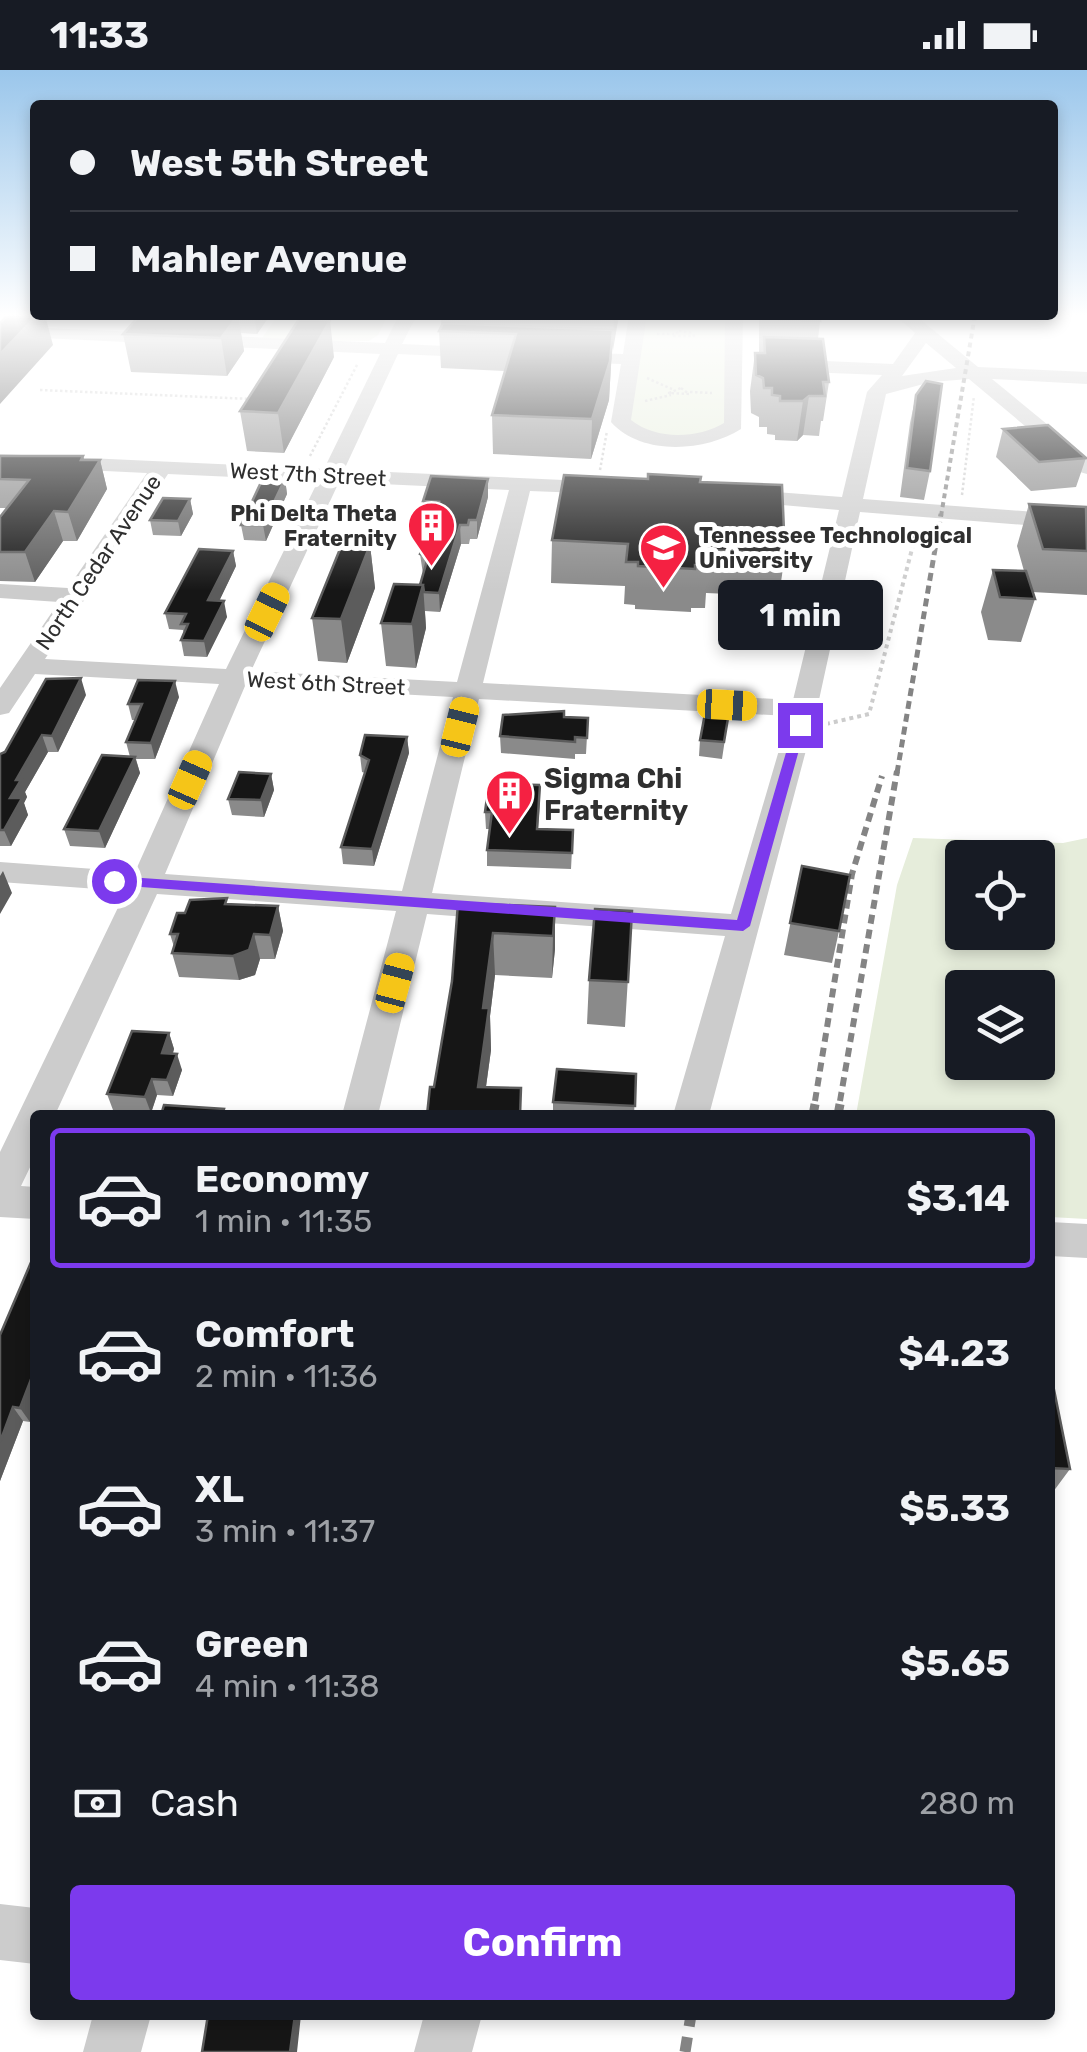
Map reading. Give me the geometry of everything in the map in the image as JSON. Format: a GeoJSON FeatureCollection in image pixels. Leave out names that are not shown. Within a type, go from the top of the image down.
{"type":"FeatureCollection","features":[{"type":"Feature","properties":{"kind":"street"},"geometry":{"type":"LineString","coordinates":[[39,1110],[109,967],[359,406]]}},
{"type":"Feature","properties":{"kind":"street"},"geometry":{"type":"LineString","coordinates":[[623,406],[621,422],[648,436],[698,438],[711,437],[734,425],[734,406]]}},
{"type":"Feature","properties":{"kind":"street"},"geometry":{"type":"LineString","coordinates":[[692,1110],[802,717],[873,406]]}},
{"type":"Feature","properties":{"kind":"street"},"geometry":{"type":"LineString","coordinates":[[1012,406],[1087,468]]}},
{"type":"Feature","properties":{"kind":"street","name":"West 7th Street"},"geometry":{"type":"LineString","coordinates":[[0,460],[625,489]]}},
{"type":"Feature","properties":{"kind":"street","name":"North Cedar Avenue"},"geometry":{"type":"LineString","coordinates":[[0,707],[162,467]]}},
{"type":"Feature","properties":{"kind":"street"},"geometry":{"type":"LineString","coordinates":[[361,1110],[522,484]]}},
{"type":"Feature","properties":{"kind":"street"},"geometry":{"type":"LineString","coordinates":[[712,496],[850,503],[961,517],[1087,524]]}},
{"type":"Feature","properties":{"kind":"street"},"geometry":{"type":"LineString","coordinates":[[0,591],[73,596]]}},
{"type":"Feature","properties":{"kind":"street","name":"West 6th Street"},"geometry":{"type":"LineString","coordinates":[[28,666],[802,717]]}},
{"type":"Feature","properties":{"kind":"street"},"geometry":{"type":"LineString","coordinates":[[0,872],[743,926]]}},
{"type":"Feature","properties":{"kind":"street"},"geometry":{"type":"LineString","coordinates":[[0,1190],[30,1129]]}},
{"type":"Feature","properties":{"kind":"street"},"geometry":{"type":"LineString","coordinates":[[0,1201],[30,1203]]}},
{"type":"Feature","properties":{"kind":"street"},"geometry":{"type":"LineString","coordinates":[[1055,1239],[1087,1241]]}},
{"type":"Feature","properties":{"kind":"street"},"geometry":{"type":"LineString","coordinates":[[0,1932],[30,1935]]}},
{"type":"Feature","properties":{"kind":"street"},"geometry":{"type":"LineString","coordinates":[[112,2052],[121,2020]]}},
{"type":"Feature","properties":{"kind":"street"},"geometry":{"type":"LineString","coordinates":[[443,2052],[452,2020]]}},
{"type":"Feature","properties":{"kind":"path"},"geometry":{"type":"LineString","coordinates":[[304,466],[344,406]]}},
{"type":"Feature","properties":{"kind":"path"},"geometry":{"type":"LineString","coordinates":[[802,717],[869,714],[920,522],[959,526],[973,406]]}},
{"type":"Feature","properties":{"kind":"green space"},"geometry":{"type":"Polygon","coordinates":[[[626,406],[734,406],[734,425],[707,435],[651,435],[624,426],[626,406]]]}},
{"type":"Feature","properties":{"kind":"green space"},"geometry":{"type":"Polygon","coordinates":[[[913,838],[973,840],[945,840],[945,950],[1055,950],[1055,843],[1087,838],[1087,1219],[1055,1217],[1055,1110],[857,1110],[897,885],[913,838]]]}},
{"type":"Feature","properties":{"kind":"building"},"geometry":{"type":"Polygon","coordinates":[[[243,406],[282,406],[278,413],[240,411],[243,406]]]}},
{"type":"Feature","properties":{"kind":"building"},"geometry":{"type":"Polygon","coordinates":[[[495,406],[596,406],[592,419],[492,415],[495,406]]]}},
{"type":"Feature","properties":{"kind":"building"},"geometry":{"type":"Polygon","coordinates":[[[915,406],[939,406],[930,471],[907,468],[915,406]]]}},
{"type":"Feature","properties":{"kind":"building"},"geometry":{"type":"Polygon","coordinates":[[[1048,425],[1086,458],[1039,462],[1003,429],[1048,425]]]}},
{"type":"Feature","properties":{"kind":"building"},"geometry":{"type":"Polygon","coordinates":[[[0,456],[83,456],[81,460],[100,460],[68,512],[54,511],[25,552],[0,552],[0,517],[29,480],[0,479],[0,456]]]}},
{"type":"Feature","properties":{"kind":"building"},"geometry":{"type":"Polygon","coordinates":[[[648,474],[701,477],[700,482],[782,485],[785,554],[709,550],[709,566],[638,566],[638,562],[626,562],[628,544],[552,540],[564,475],[648,479],[648,474]]]}},
{"type":"Feature","properties":{"kind":"building"},"geometry":{"type":"Polygon","coordinates":[[[431,476],[488,479],[477,520],[460,525],[439,593],[424,592],[420,585],[428,557],[420,554],[439,502],[423,501],[431,476]]]}},
{"type":"Feature","properties":{"kind":"building"},"geometry":{"type":"Polygon","coordinates":[[[263,478],[285,479],[263,525],[241,525],[263,478]]]}},
{"type":"Feature","properties":{"kind":"building"},"geometry":{"type":"Polygon","coordinates":[[[163,498],[190,499],[178,521],[150,520],[163,498]]]}},
{"type":"Feature","properties":{"kind":"building"},"geometry":{"type":"Polygon","coordinates":[[[1029,504],[1086,507],[1087,551],[1043,549],[1029,504]]]}},
{"type":"Feature","properties":{"kind":"building"},"geometry":{"type":"Polygon","coordinates":[[[342,544],[370,545],[341,619],[312,618],[342,544]]]}},
{"type":"Feature","properties":{"kind":"building"},"geometry":{"type":"Polygon","coordinates":[[[199,549],[233,551],[208,600],[224,601],[204,641],[181,640],[188,624],[181,624],[186,614],[165,613],[199,549]]]}},
{"type":"Feature","properties":{"kind":"building"},"geometry":{"type":"Polygon","coordinates":[[[993,570],[1026,571],[1035,599],[1000,597],[993,570]]]}},
{"type":"Feature","properties":{"kind":"building"},"geometry":{"type":"Polygon","coordinates":[[[394,584],[423,585],[412,624],[381,623],[394,584]]]}},
{"type":"Feature","properties":{"kind":"building"},"geometry":{"type":"Polygon","coordinates":[[[81,678],[52,736],[42,735],[16,780],[21,780],[10,798],[22,798],[4,830],[0,830],[0,754],[5,752],[46,679],[81,678]]]}},
{"type":"Feature","properties":{"kind":"building"},"geometry":{"type":"Polygon","coordinates":[[[138,680],[175,681],[151,743],[126,742],[142,704],[128,704],[138,680]]]}},
{"type":"Feature","properties":{"kind":"building"},"geometry":{"type":"Polygon","coordinates":[[[707,703],[730,706],[724,742],[700,740],[707,703]]]}},
{"type":"Feature","properties":{"kind":"building"},"geometry":{"type":"Polygon","coordinates":[[[564,711],[564,717],[588,718],[587,738],[575,737],[575,742],[500,736],[503,715],[564,711]]]}},
{"type":"Feature","properties":{"kind":"building"},"geometry":{"type":"Polygon","coordinates":[[[365,735],[407,737],[372,849],[341,847],[369,760],[360,755],[365,735]]]}},
{"type":"Feature","properties":{"kind":"building"},"geometry":{"type":"Polygon","coordinates":[[[102,755],[135,757],[99,831],[64,829],[102,755]]]}},
{"type":"Feature","properties":{"kind":"building"},"geometry":{"type":"Polygon","coordinates":[[[239,772],[271,774],[261,800],[228,799],[239,772]]]}},
{"type":"Feature","properties":{"kind":"building"},"geometry":{"type":"Polygon","coordinates":[[[494,784],[540,785],[537,829],[573,830],[572,853],[487,850],[492,812],[485,812],[488,790],[493,791],[494,784]]]}},
{"type":"Feature","properties":{"kind":"building"},"geometry":{"type":"Polygon","coordinates":[[[802,866],[850,875],[839,931],[790,923],[802,866]]]}},
{"type":"Feature","properties":{"kind":"building"},"geometry":{"type":"Polygon","coordinates":[[[227,898],[225,904],[278,906],[270,935],[254,934],[249,950],[233,956],[172,953],[178,934],[170,934],[177,913],[185,913],[190,900],[227,898]]]}},
{"type":"Feature","properties":{"kind":"building"},"geometry":{"type":"Polygon","coordinates":[[[458,903],[555,907],[553,936],[493,933],[483,1008],[489,1008],[478,1087],[521,1088],[520,1110],[428,1110],[452,981],[458,903]]]}},
{"type":"Feature","properties":{"kind":"building"},"geometry":{"type":"Polygon","coordinates":[[[595,909],[632,911],[628,982],[589,980],[595,909]]]}},
{"type":"Feature","properties":{"kind":"building"},"geometry":{"type":"Polygon","coordinates":[[[132,1031],[169,1033],[162,1053],[177,1054],[167,1080],[152,1079],[145,1097],[107,1094],[132,1031]]]}},
{"type":"Feature","properties":{"kind":"building"},"geometry":{"type":"Polygon","coordinates":[[[557,1069],[636,1074],[635,1106],[553,1102],[557,1069]]]}},
{"type":"Feature","properties":{"kind":"building"},"geometry":{"type":"Polygon","coordinates":[[[164,1105],[224,1109],[224,1110],[162,1110],[164,1105]]]}},
{"type":"Feature","properties":{"kind":"building"},"geometry":{"type":"Polygon","coordinates":[[[30,1265],[30,1382],[20,1408],[13,1407],[0,1442],[0,1335],[30,1265]]]}},
{"type":"Feature","properties":{"kind":"building"},"geometry":{"type":"Polygon","coordinates":[[[1055,1395],[1070,1469],[1055,1468],[1055,1395]]]}},
{"type":"Feature","properties":{"kind":"building"},"geometry":{"type":"Polygon","coordinates":[[[207,2020],[294,2020],[290,2052],[202,2052],[207,2020]]]}},
{"type":"Feature","properties":{"kind":"railway"},"geometry":{"type":"LineString","coordinates":[[941,516],[960,406]]}},
{"type":"Feature","properties":{"kind":"railway"},"geometry":{"type":"LineString","coordinates":[[897,773],[941,514]]}},
{"type":"Feature","properties":{"kind":"railway"},"geometry":{"type":"LineString","coordinates":[[840,1101],[897,771]]}},
{"type":"Feature","properties":{"kind":"railway"},"geometry":{"type":"LineString","coordinates":[[815,1101],[852,874],[882,776]]}},
{"type":"Feature","properties":{"kind":"railway"},"geometry":{"type":"LineString","coordinates":[[814,1110],[816,1099]]}},
{"type":"Feature","properties":{"kind":"railway"},"geometry":{"type":"LineString","coordinates":[[839,1110],[841,1099]]}},
{"type":"Feature","properties":{"kind":"railway"},"geometry":{"type":"LineString","coordinates":[[685,2052],[690,2020]]}},
{"type":"Feature","properties":{"kind":"place","name":"Phi Delta Theta Fraternity"},"geometry":{"type":"Point","coordinates":[432,568]}},
{"type":"Feature","properties":{"kind":"place","name":"Tennessee Technological University"},"geometry":{"type":"Point","coordinates":[664,590]}},
{"type":"Feature","properties":{"kind":"place","name":"Sigma Chi Fraternity"},"geometry":{"type":"Point","coordinates":[509,836]}},
{"type":"Feature","properties":{"kind":"route"},"geometry":{"type":"LineString","coordinates":[[114,881],[743,926],[800,725]]}}]}
